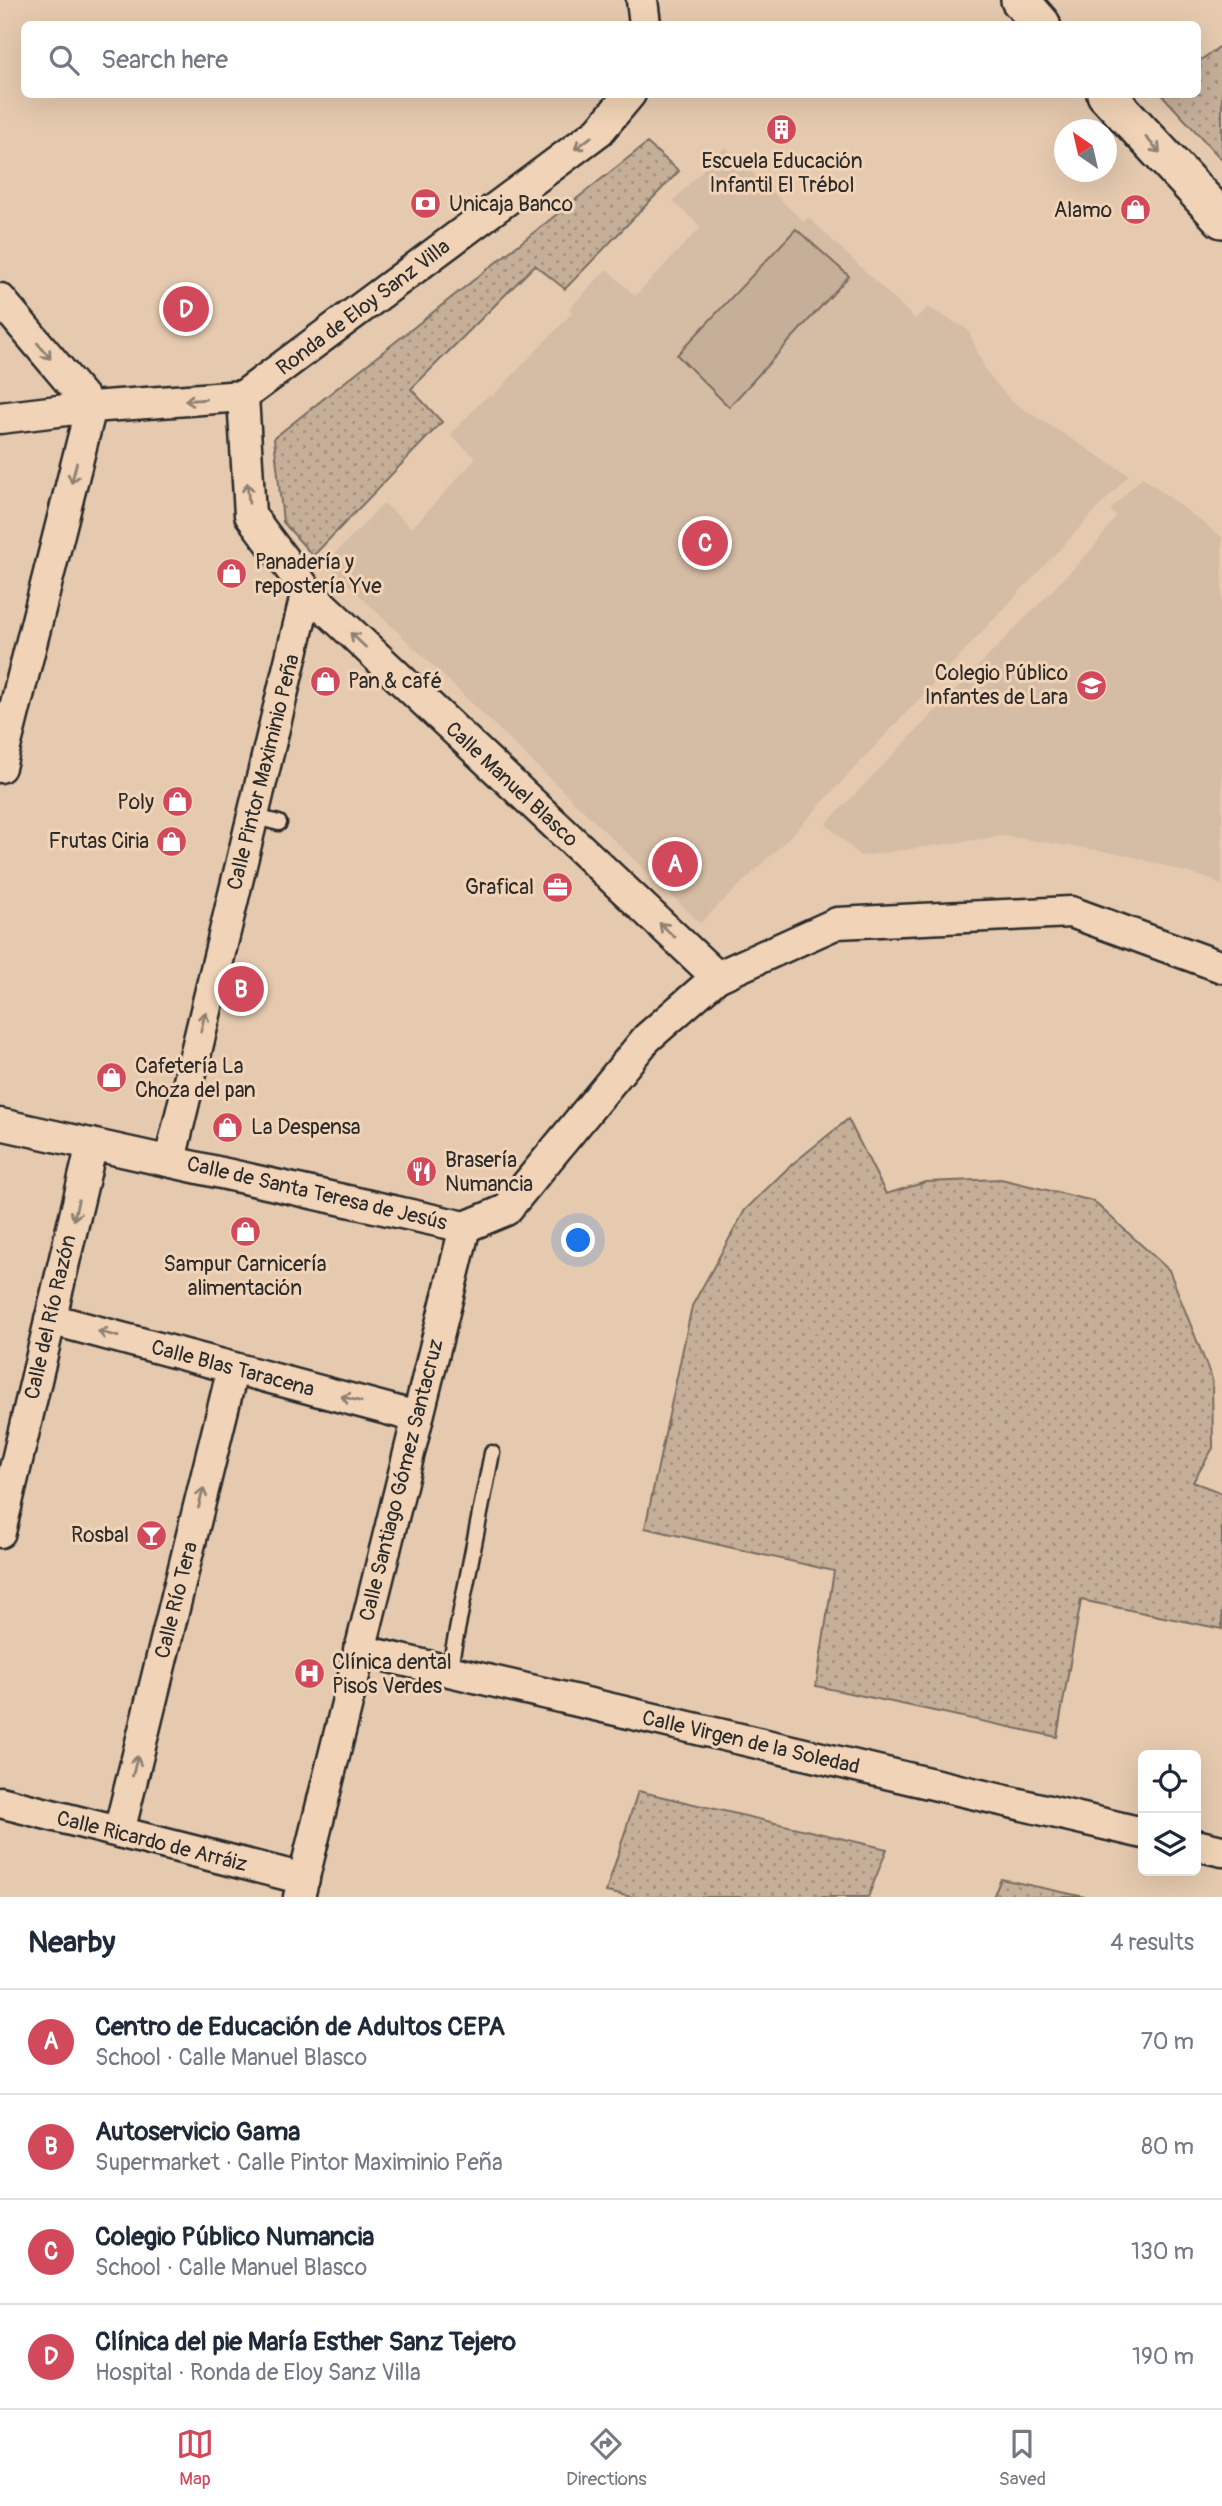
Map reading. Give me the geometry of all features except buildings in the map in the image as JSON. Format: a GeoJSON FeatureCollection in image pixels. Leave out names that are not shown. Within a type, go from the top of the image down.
{"type":"FeatureCollection","features":[{"type":"Feature","properties":{"kind":"street"},"geometry":{"type":"LineString","coordinates":[[642,0],[645,21]]}},
{"type":"Feature","properties":{"kind":"street"},"geometry":{"type":"LineString","coordinates":[[1020,0],[1038,21]]}},
{"type":"Feature","properties":{"kind":"street","name":"Ronda de Eloy Sanz Villa"},"geometry":{"type":"LineString","coordinates":[[243,396],[599,131],[627,98]]}},
{"type":"Feature","properties":{"kind":"street"},"geometry":{"type":"LineString","coordinates":[[1110,98],[1222,219]]}},
{"type":"Feature","properties":{"kind":"street"},"geometry":{"type":"LineString","coordinates":[[0,299],[91,407]]}},
{"type":"Feature","properties":{"kind":"street"},"geometry":{"type":"LineString","coordinates":[[0,418],[91,407],[243,396],[250,515],[307,591]]}},
{"type":"Feature","properties":{"kind":"street"},"geometry":{"type":"LineString","coordinates":[[0,767],[91,407]]}},
{"type":"Feature","properties":{"kind":"street","name":"Calle Pintor Maximinio Peña"},"geometry":{"type":"LineString","coordinates":[[170,1160],[266,819],[307,591]]}},
{"type":"Feature","properties":{"kind":"street","name":"Calle Manuel Blasco"},"geometry":{"type":"LineString","coordinates":[[307,591],[717,977]]}},
{"type":"Feature","properties":{"kind":"street","name":"Calle de Santa Teresa de Jesús"},"geometry":{"type":"LineString","coordinates":[[0,1124],[465,1227],[506,1210],[647,1038],[717,977],[838,923],[1071,912],[1222,967]]}},
{"type":"Feature","properties":{"kind":"street","name":"Calle del Río Razón"},"geometry":{"type":"LineString","coordinates":[[0,1532],[92,1144]]}},
{"type":"Feature","properties":{"kind":"street","name":"Calle Santiago Gómez Santacruz"},"geometry":{"type":"LineString","coordinates":[[302,1888],[465,1227]]}},
{"type":"Feature","properties":{"kind":"street","name":"Calle Blas Taracena"},"geometry":{"type":"LineString","coordinates":[[50,1319],[417,1417]]}},
{"type":"Feature","properties":{"kind":"street","name":"Calle Río Tera"},"geometry":{"type":"LineString","coordinates":[[119,1832],[233,1368]]}},
{"type":"Feature","properties":{"kind":"street","name":"Calle Virgen de la Soledad"},"geometry":{"type":"LineString","coordinates":[[359,1650],[1138,1832]]}},
{"type":"Feature","properties":{"kind":"street","name":"Calle Ricardo de Arráiz"},"geometry":{"type":"LineString","coordinates":[[0,1802],[119,1832],[302,1888]]}},
{"type":"Feature","properties":{"kind":"street"},"geometry":{"type":"LineString","coordinates":[[1201,1846],[1222,1852]]}},
{"type":"Feature","properties":{"kind":"lane"},"geometry":{"type":"LineString","coordinates":[[449,1671],[492,1454]]}},
{"type":"Feature","properties":{"kind":"shaded area"},"geometry":{"type":"Polygon","coordinates":[[[1222,45],[1222,160],[1165,98],[1201,98],[1201,60],[1222,45]]]}},
{"type":"Feature","properties":{"kind":"shaded area"},"geometry":{"type":"Polygon","coordinates":[[[647,143],[679,171],[565,289],[535,265],[411,389],[442,422],[313,556],[283,522],[274,438],[647,143]]]}},
{"type":"Feature","properties":{"kind":"shaded area"},"geometry":{"type":"Polygon","coordinates":[[[725,147],[804,222],[808,217],[915,319],[928,307],[968,330],[986,371],[1011,401],[1129,475],[788,839],[700,923],[326,563],[384,503],[412,528],[476,458],[450,435],[488,395],[492,397],[572,313],[569,309],[607,269],[635,296],[701,227],[673,201],[725,147]]]}},
{"type":"Feature","properties":{"kind":"shaded area"},"geometry":{"type":"Polygon","coordinates":[[[796,229],[849,276],[729,407],[677,355],[796,229]]]}},
{"type":"Feature","properties":{"kind":"shaded area","name":"Colegio Público Infantes de Lara"},"geometry":{"type":"Polygon","coordinates":[[[1142,477],[1222,537],[1222,886],[1213,880],[1127,855],[1004,836],[860,856],[826,824],[1094,547],[1116,516],[1110,510],[1142,477]]]}},
{"type":"Feature","properties":{"kind":"shaded area"},"geometry":{"type":"Polygon","coordinates":[[[848,1119],[886,1194],[926,1182],[1001,1179],[1093,1201],[1169,1270],[1212,1379],[1213,1448],[1193,1482],[1222,1493],[1222,1629],[1081,1600],[1057,1737],[816,1686],[834,1571],[645,1528],[692,1306],[745,1210],[790,1166],[848,1119]]]}},
{"type":"Feature","properties":{"kind":"shaded area"},"geometry":{"type":"Polygon","coordinates":[[[638,1791],[887,1849],[868,1897],[632,1897],[606,1892],[638,1791]]]}},
{"type":"Feature","properties":{"kind":"shaded area"},"geometry":{"type":"Polygon","coordinates":[[[1001,1879],[1085,1897],[993,1897],[1001,1879]]]}},
{"type":"Feature","properties":{"kind":"place","name":"Escuela Educación Infantil El Trébol"},"geometry":{"type":"Point","coordinates":[782,129]}},
{"type":"Feature","properties":{"kind":"place","name":"Unicaja Banco"},"geometry":{"type":"Point","coordinates":[426,204]}},
{"type":"Feature","properties":{"kind":"place","name":"Alamo"},"geometry":{"type":"Point","coordinates":[1135,210]}},
{"type":"Feature","properties":{"kind":"place","name":"Clínica del pie María Esther Sanz Tejero"},"geometry":{"type":"Point","coordinates":[186,309]}},
{"type":"Feature","properties":{"kind":"place","name":"Colegio Público Numancia"},"geometry":{"type":"Point","coordinates":[705,543]}},
{"type":"Feature","properties":{"kind":"place","name":"Panadería y repostería Yve"},"geometry":{"type":"Point","coordinates":[232,574]}},
{"type":"Feature","properties":{"kind":"place","name":"Pan & café"},"geometry":{"type":"Point","coordinates":[325,681]}},
{"type":"Feature","properties":{"kind":"place","name":"Colegio Público Infantes de Lara"},"geometry":{"type":"Point","coordinates":[1091,685]}},
{"type":"Feature","properties":{"kind":"place","name":"Poly"},"geometry":{"type":"Point","coordinates":[177,802]}},
{"type":"Feature","properties":{"kind":"place","name":"Frutas Ciria"},"geometry":{"type":"Point","coordinates":[172,841]}},
{"type":"Feature","properties":{"kind":"place","name":"Centro de Educación de Adultos CEPA"},"geometry":{"type":"Point","coordinates":[675,864]}},
{"type":"Feature","properties":{"kind":"place","name":"Grafical"},"geometry":{"type":"Point","coordinates":[557,887]}},
{"type":"Feature","properties":{"kind":"place","name":"Autoservicio Gama"},"geometry":{"type":"Point","coordinates":[241,989]}},
{"type":"Feature","properties":{"kind":"place","name":"Cafetería La Choza del pan"},"geometry":{"type":"Point","coordinates":[112,1078]}},
{"type":"Feature","properties":{"kind":"place","name":"La Despensa"},"geometry":{"type":"Point","coordinates":[228,1127]}},
{"type":"Feature","properties":{"kind":"place","name":"Brasería Numancia"},"geometry":{"type":"Point","coordinates":[422,1172]}},
{"type":"Feature","properties":{"kind":"place","name":"Sampur Carnicería alimentación"},"geometry":{"type":"Point","coordinates":[245,1232]}},
{"type":"Feature","properties":{"kind":"place","name":"Rosbal"},"geometry":{"type":"Point","coordinates":[152,1535]}},
{"type":"Feature","properties":{"kind":"place","name":"Clínica dental Pisos Verdes"},"geometry":{"type":"Point","coordinates":[309,1674]}}]}
